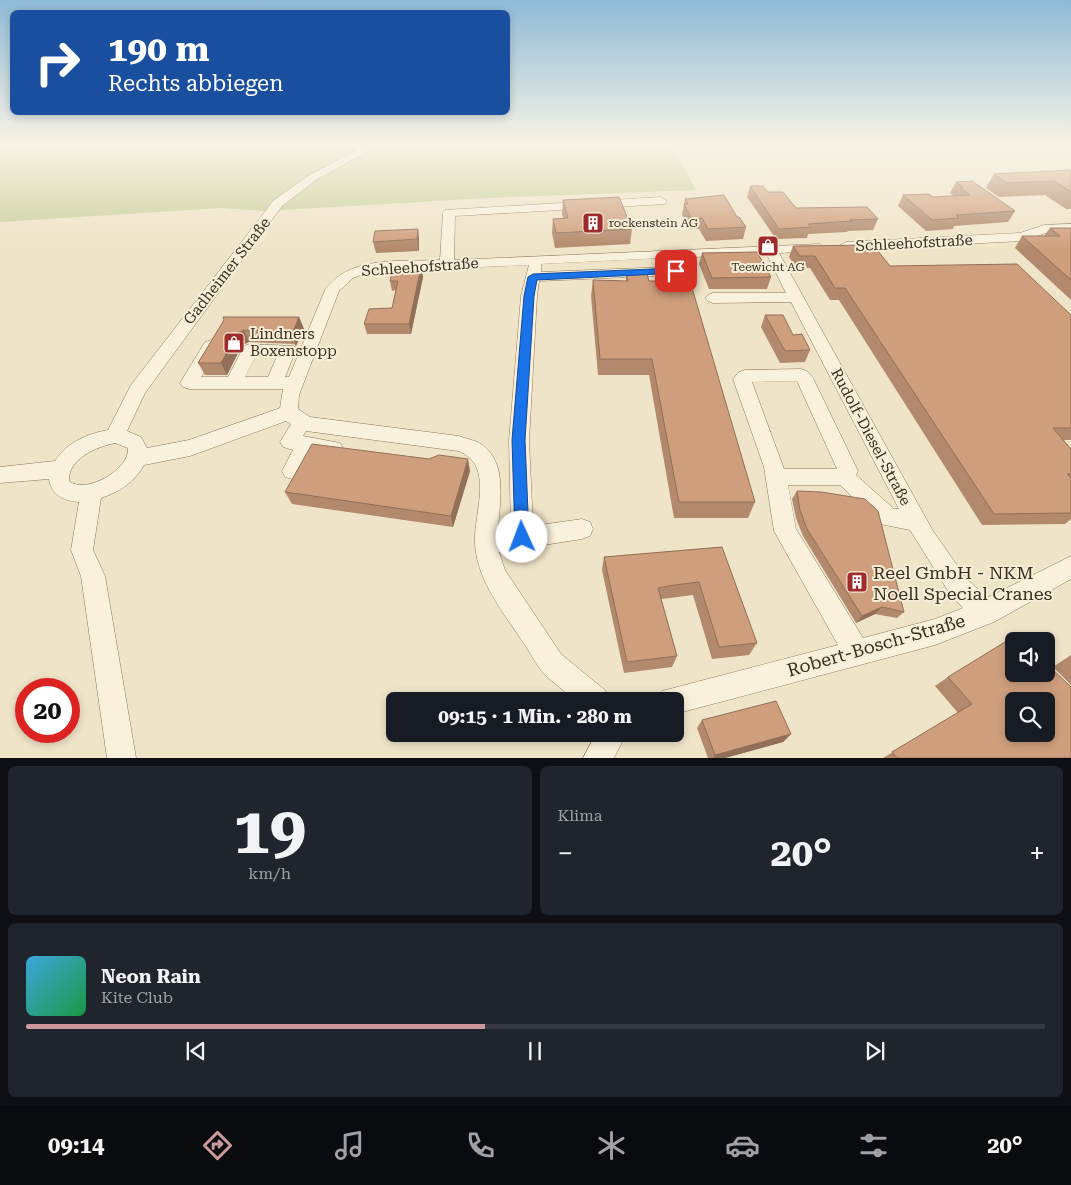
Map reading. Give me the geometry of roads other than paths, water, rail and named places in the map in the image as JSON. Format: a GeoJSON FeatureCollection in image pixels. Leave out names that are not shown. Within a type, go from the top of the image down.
{"type":"FeatureCollection","features":[{"type":"Feature","properties":{"kind":"street","name":"Gadheimer Straße"},"geometry":{"type":"LineString","coordinates":[[115,436],[137,390],[278,203],[310,179]]}},
{"type":"Feature","properties":{"kind":"street"},"geometry":{"type":"LineString","coordinates":[[447,264],[449,213],[661,201]]}},
{"type":"Feature","properties":{"kind":"street","name":"Schleehofstraße"},"geometry":{"type":"LineString","coordinates":[[296,417],[288,406],[294,384],[332,290],[339,281],[352,272],[369,268],[1022,237],[1044,229],[1071,228]]}},
{"type":"Feature","properties":{"kind":"street"},"geometry":{"type":"LineString","coordinates":[[921,252],[979,251],[968,240]]}},
{"type":"Feature","properties":{"kind":"street","name":"Rudolf-Diesel-Straße"},"geometry":{"type":"LineString","coordinates":[[771,250],[916,522],[958,586],[985,613]]}},
{"type":"Feature","properties":{"kind":"street"},"geometry":{"type":"LineString","coordinates":[[533,277],[676,271],[669,254]]}},
{"type":"Feature","properties":{"kind":"street"},"geometry":{"type":"LineString","coordinates":[[522,537],[519,440],[529,296],[536,260]]}},
{"type":"Feature","properties":{"kind":"street"},"geometry":{"type":"LineString","coordinates":[[713,298],[796,297]]}},
{"type":"Feature","properties":{"kind":"street"},"geometry":{"type":"LineString","coordinates":[[220,331],[188,383],[294,384]]}},
{"type":"Feature","properties":{"kind":"street"},"geometry":{"type":"LineString","coordinates":[[233,383],[250,350],[288,350],[274,383]]}},
{"type":"Feature","properties":{"kind":"street"},"geometry":{"type":"LineString","coordinates":[[845,477],[848,471],[804,378],[800,375],[745,376],[742,379],[774,467],[785,531],[857,653]]}},
{"type":"Feature","properties":{"kind":"street"},"geometry":{"type":"LineString","coordinates":[[137,458],[190,448],[296,417]]}},
{"type":"Feature","properties":{"kind":"street"},"geometry":{"type":"LineString","coordinates":[[296,417],[290,442],[355,451]]}},
{"type":"Feature","properties":{"kind":"street"},"geometry":{"type":"LineString","coordinates":[[296,417],[306,424],[435,451],[466,447],[473,449],[484,459],[490,475],[486,544],[494,574],[552,663],[586,692]]}},
{"type":"Feature","properties":{"kind":"street"},"geometry":{"type":"LineString","coordinates":[[115,436],[132,439],[138,450],[137,458],[133,466],[115,482],[91,492],[78,494],[67,491],[61,486],[58,478],[60,469],[70,457],[83,446],[99,439],[115,436]]}},
{"type":"Feature","properties":{"kind":"street"},"geometry":{"type":"LineString","coordinates":[[292,471],[307,444]]}},
{"type":"Feature","properties":{"kind":"street"},"geometry":{"type":"LineString","coordinates":[[0,475],[60,469]]}},
{"type":"Feature","properties":{"kind":"street"},"geometry":{"type":"LineString","coordinates":[[776,477],[845,477],[888,516],[916,522]]}},
{"type":"Feature","properties":{"kind":"street"},"geometry":{"type":"LineString","coordinates":[[91,492],[82,550],[93,576],[122,758]]}},
{"type":"Feature","properties":{"kind":"street"},"geometry":{"type":"LineString","coordinates":[[486,544],[582,529]]}},
{"type":"Feature","properties":{"kind":"street","name":"Robert-Bosch-Straße"},"geometry":{"type":"LineString","coordinates":[[684,698],[935,632],[985,613],[1040,586],[1071,567]]}},
{"type":"Feature","properties":{"kind":"street"},"geometry":{"type":"LineString","coordinates":[[597,758],[607,742]]}},
{"type":"Feature","properties":{"kind":"place","name":"rockenstein AG"},"geometry":{"type":"Point","coordinates":[593,223]}},
{"type":"Feature","properties":{"kind":"place","name":"Teewicht AG"},"geometry":{"type":"Point","coordinates":[768,246]}},
{"type":"Feature","properties":{"kind":"place","name":"Lindners Boxenstopp"},"geometry":{"type":"Point","coordinates":[234,343]}},
{"type":"Feature","properties":{"kind":"place","name":"Reel GmbH - NKM Noell Special Cranes"},"geometry":{"type":"Point","coordinates":[857,582]}}]}
